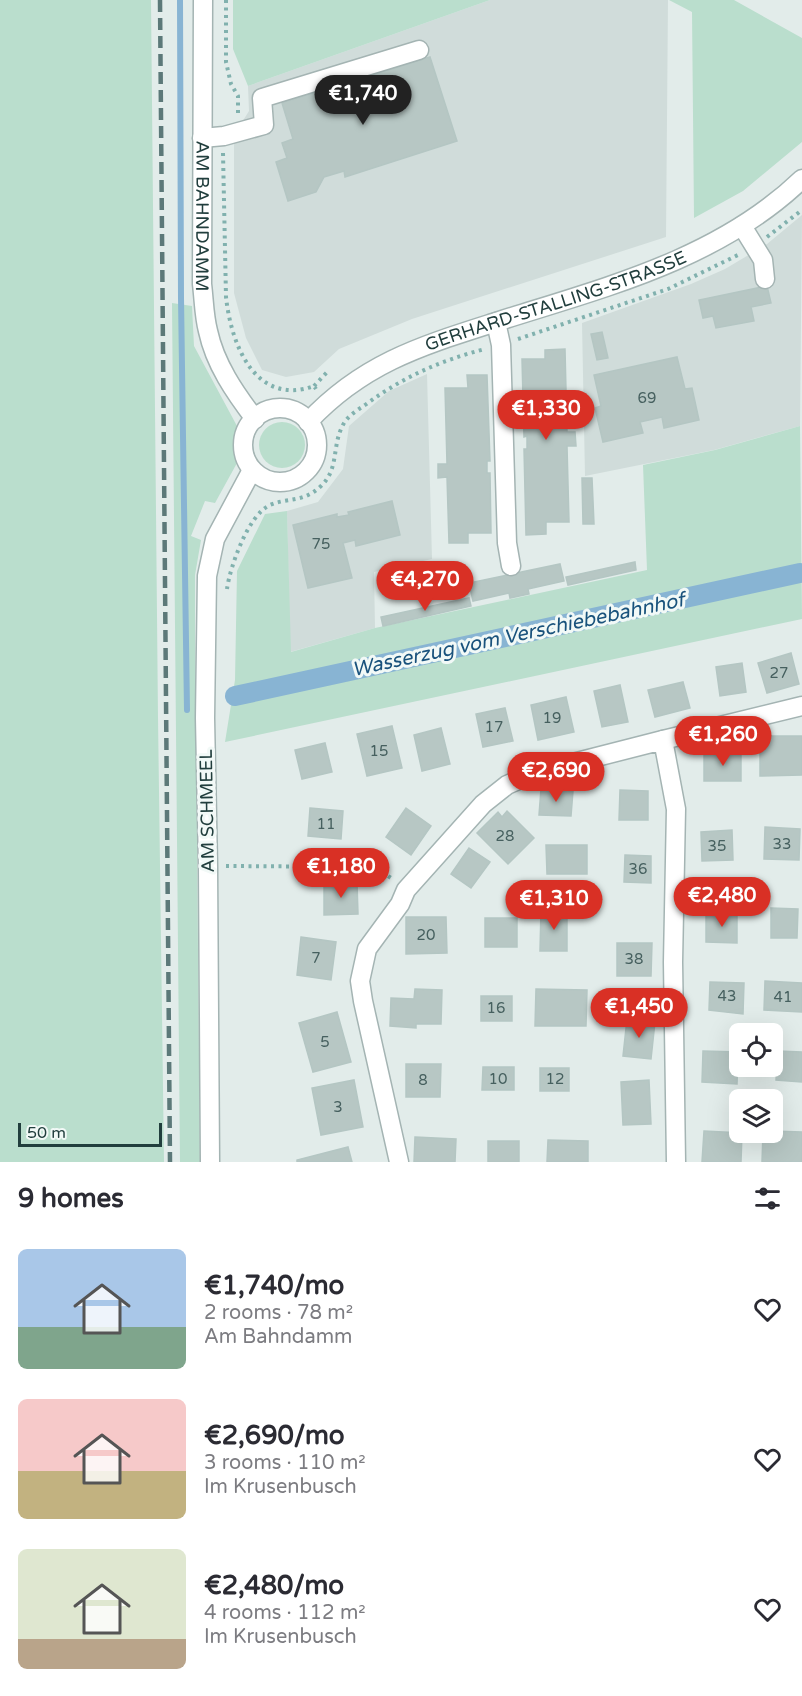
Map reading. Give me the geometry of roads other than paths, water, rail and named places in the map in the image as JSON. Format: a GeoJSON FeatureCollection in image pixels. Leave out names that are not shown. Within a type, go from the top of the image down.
{"type":"FeatureCollection","features":[{"type":"Feature","properties":{"kind":"street","name":"AM BAHNDAMM"},"geometry":{"type":"LineString","coordinates":[[202,0],[202,284],[205,316],[208,335],[225,374],[255,419]]}},
{"type":"Feature","properties":{"kind":"street"},"geometry":{"type":"LineString","coordinates":[[202,138],[224,136],[264,125],[262,98],[419,50]]}},
{"type":"Feature","properties":{"kind":"street","name":"GERHARD-STALLING-STRASSE"},"geometry":{"type":"LineString","coordinates":[[308,422],[344,388],[381,364],[419,348],[659,269],[717,242],[799,189]]}},
{"type":"Feature","properties":{"kind":"street"},"geometry":{"type":"LineString","coordinates":[[742,226],[764,260],[765,279]]}},
{"type":"Feature","properties":{"kind":"street"},"geometry":{"type":"LineString","coordinates":[[496,322],[501,345],[507,543],[512,566]]}},
{"type":"Feature","properties":{"kind":"street"},"geometry":{"type":"LineString","coordinates":[[279,408],[289,409],[308,422],[314,433],[316,452],[305,472],[290,481],[279,482],[261,477],[252,470],[243,451],[243,439],[247,428],[255,419],[265,411],[279,408]]}},
{"type":"Feature","properties":{"kind":"street","name":"AM SCHMEEL"},"geometry":{"type":"LineString","coordinates":[[210,1162],[205,718],[207,576],[215,539],[252,470]]}},
{"type":"Feature","properties":{"kind":"street"},"geometry":{"type":"LineString","coordinates":[[399,1162],[360,981],[367,950],[400,904],[406,890],[483,804],[507,785],[534,773],[802,706]]}},
{"type":"Feature","properties":{"kind":"street"},"geometry":{"type":"LineString","coordinates":[[663,740],[676,809],[673,962],[676,1162]]}},
{"type":"Feature","properties":{"kind":"waterway"},"geometry":{"type":"LineString","coordinates":[[180,0],[181,298],[187,710]]}},
{"type":"Feature","properties":{"kind":"waterway","name":"Wasserzug vom Verschiebebahnhof"},"geometry":{"type":"LineString","coordinates":[[235,696],[800,573]]}},
{"type":"Feature","properties":{"kind":"railway"},"geometry":{"type":"LineString","coordinates":[[160,0],[170,1162]]}}]}
